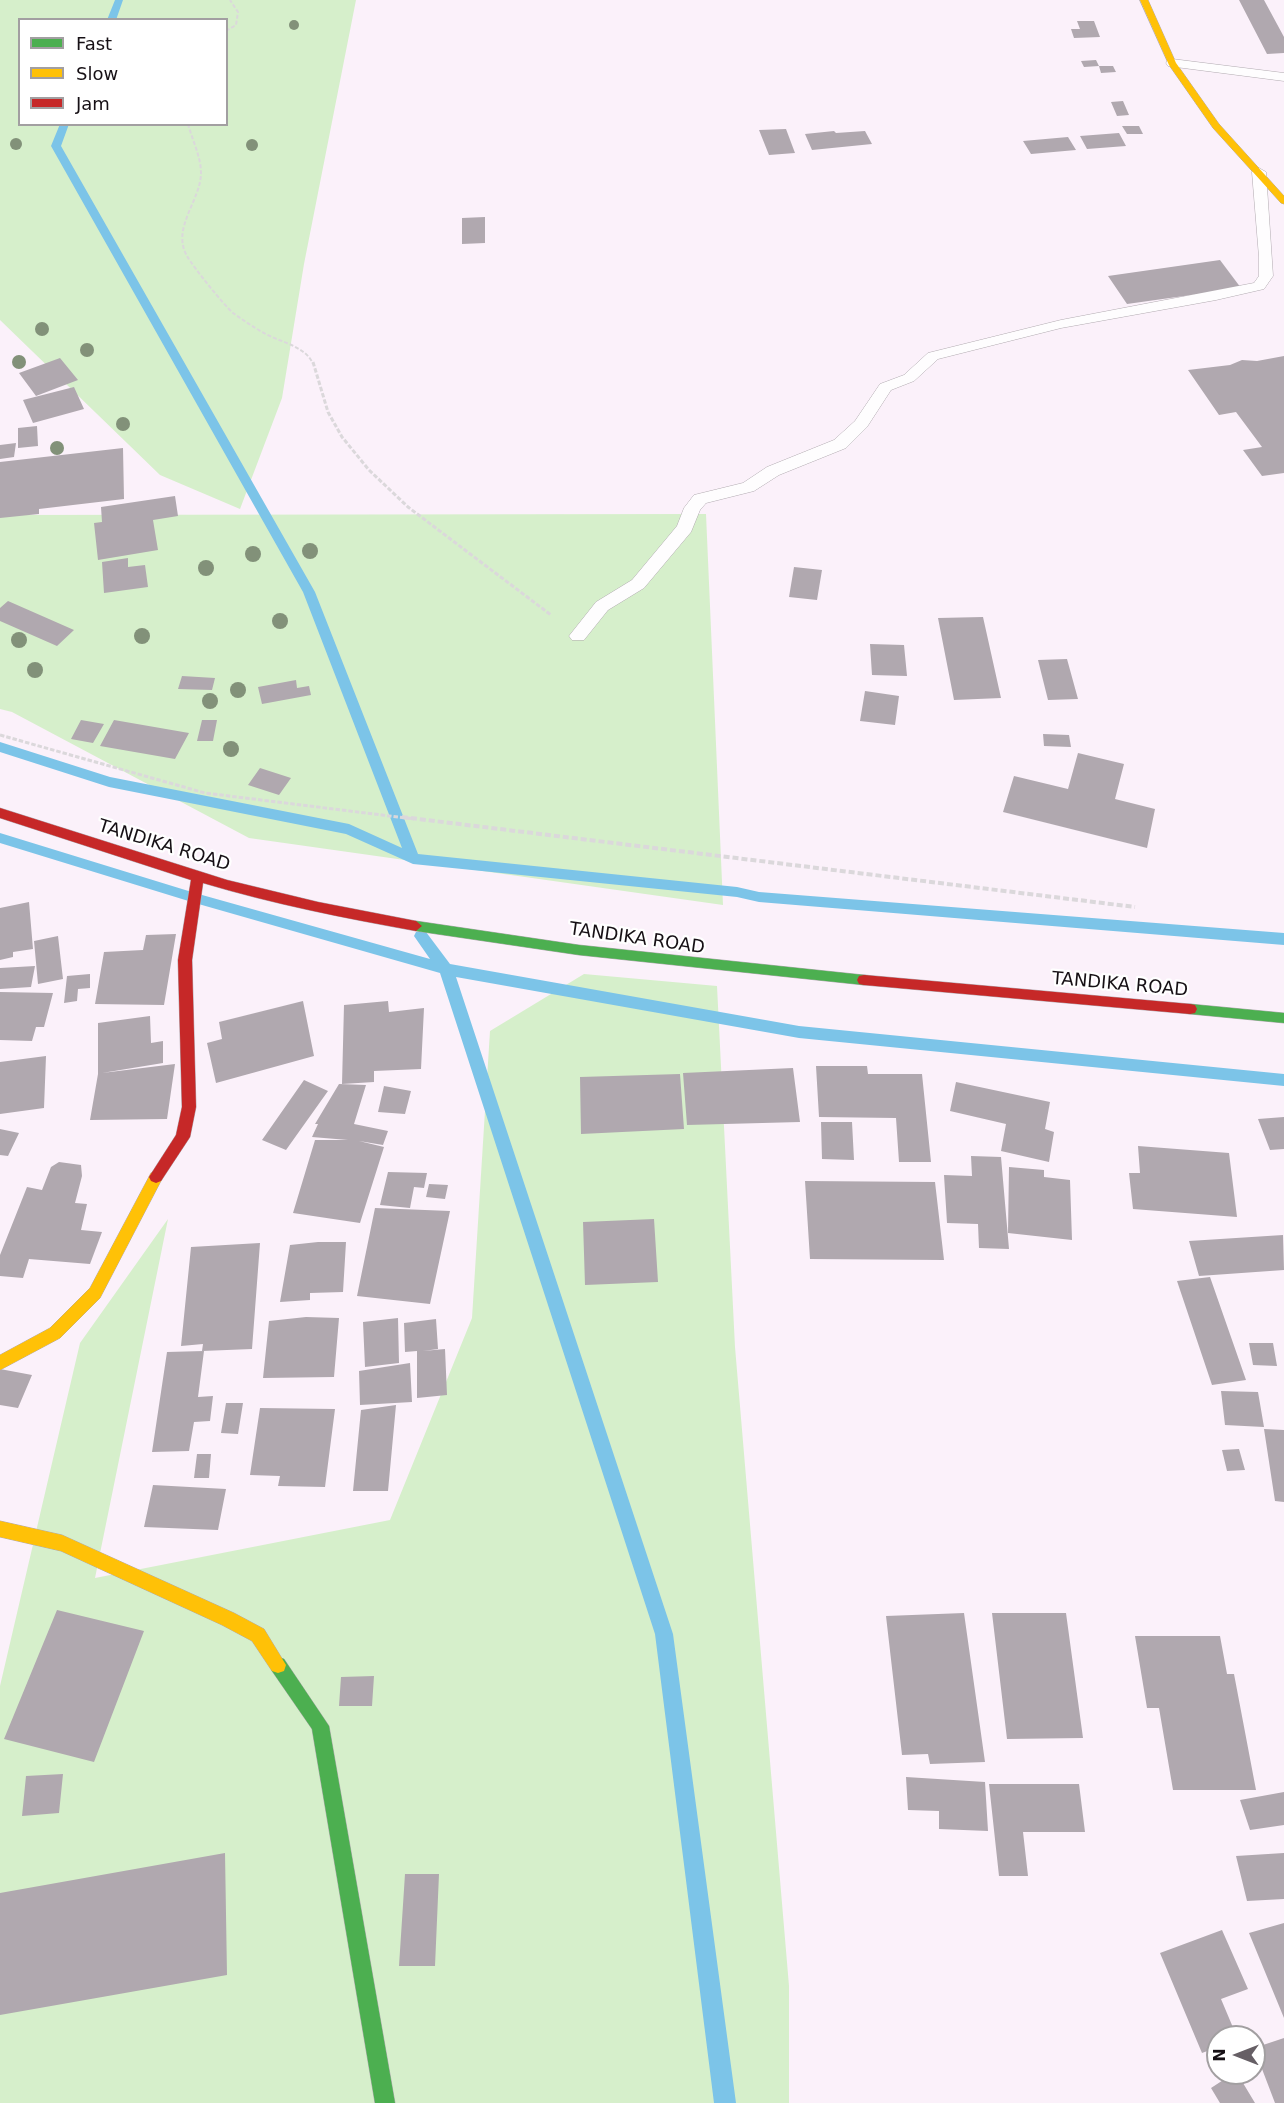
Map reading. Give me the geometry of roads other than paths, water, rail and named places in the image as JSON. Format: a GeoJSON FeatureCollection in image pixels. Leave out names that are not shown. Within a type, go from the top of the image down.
{"type":"FeatureCollection","features":[{"type":"Feature","properties":{"kind":"street"},"geometry":{"type":"LineString","coordinates":[[1144,0],[1172,63],[1216,126],[1284,201]]}},
{"type":"Feature","properties":{"kind":"street","name":"TANDIKA ROAD"},"geometry":{"type":"LineString","coordinates":[[0,813],[198,878],[344,913],[484,936],[685,964],[1284,1018]]}},
{"type":"Feature","properties":{"kind":"street"},"geometry":{"type":"LineString","coordinates":[[0,1364],[55,1332],[95,1293],[155,1179],[183,1137],[189,1107],[185,960],[198,878]]}},
{"type":"Feature","properties":{"kind":"street"},"geometry":{"type":"LineString","coordinates":[[0,1529],[62,1543],[258,1635],[320,1726],[385,2103]]}},
{"type":"Feature","properties":{"kind":"lane"},"geometry":{"type":"LineString","coordinates":[[1172,63],[1284,77]]}},
{"type":"Feature","properties":{"kind":"lane"},"geometry":{"type":"LineString","coordinates":[[578,636],[596,612],[611,599],[638,585],[685,528],[692,508],[700,499],[748,487],[773,471],[835,447],[861,424],[885,387],[909,378],[933,356],[1061,324],[1216,297],[1259,286],[1266,276],[1259,172]]}},
{"type":"Feature","properties":{"kind":"waterway"},"geometry":{"type":"LineString","coordinates":[[112,18],[119,0]]}},
{"type":"Feature","properties":{"kind":"waterway"},"geometry":{"type":"LineString","coordinates":[[64,126],[56,146],[309,592],[413,859]]}},
{"type":"Feature","properties":{"kind":"waterway"},"geometry":{"type":"LineString","coordinates":[[0,747],[109,782],[349,829],[413,859]]}},
{"type":"Feature","properties":{"kind":"waterway"},"geometry":{"type":"LineString","coordinates":[[0,838],[195,898],[446,969]]}},
{"type":"Feature","properties":{"kind":"waterway"},"geometry":{"type":"LineString","coordinates":[[413,859],[737,892],[759,897],[1284,939]]}},
{"type":"Feature","properties":{"kind":"waterway"},"geometry":{"type":"LineString","coordinates":[[421,936],[446,969]]}},
{"type":"Feature","properties":{"kind":"waterway"},"geometry":{"type":"LineString","coordinates":[[446,969],[799,1032],[1284,1080]]}},
{"type":"Feature","properties":{"kind":"waterway"},"geometry":{"type":"LineString","coordinates":[[446,969],[664,1634],[725,2103]]}}]}
